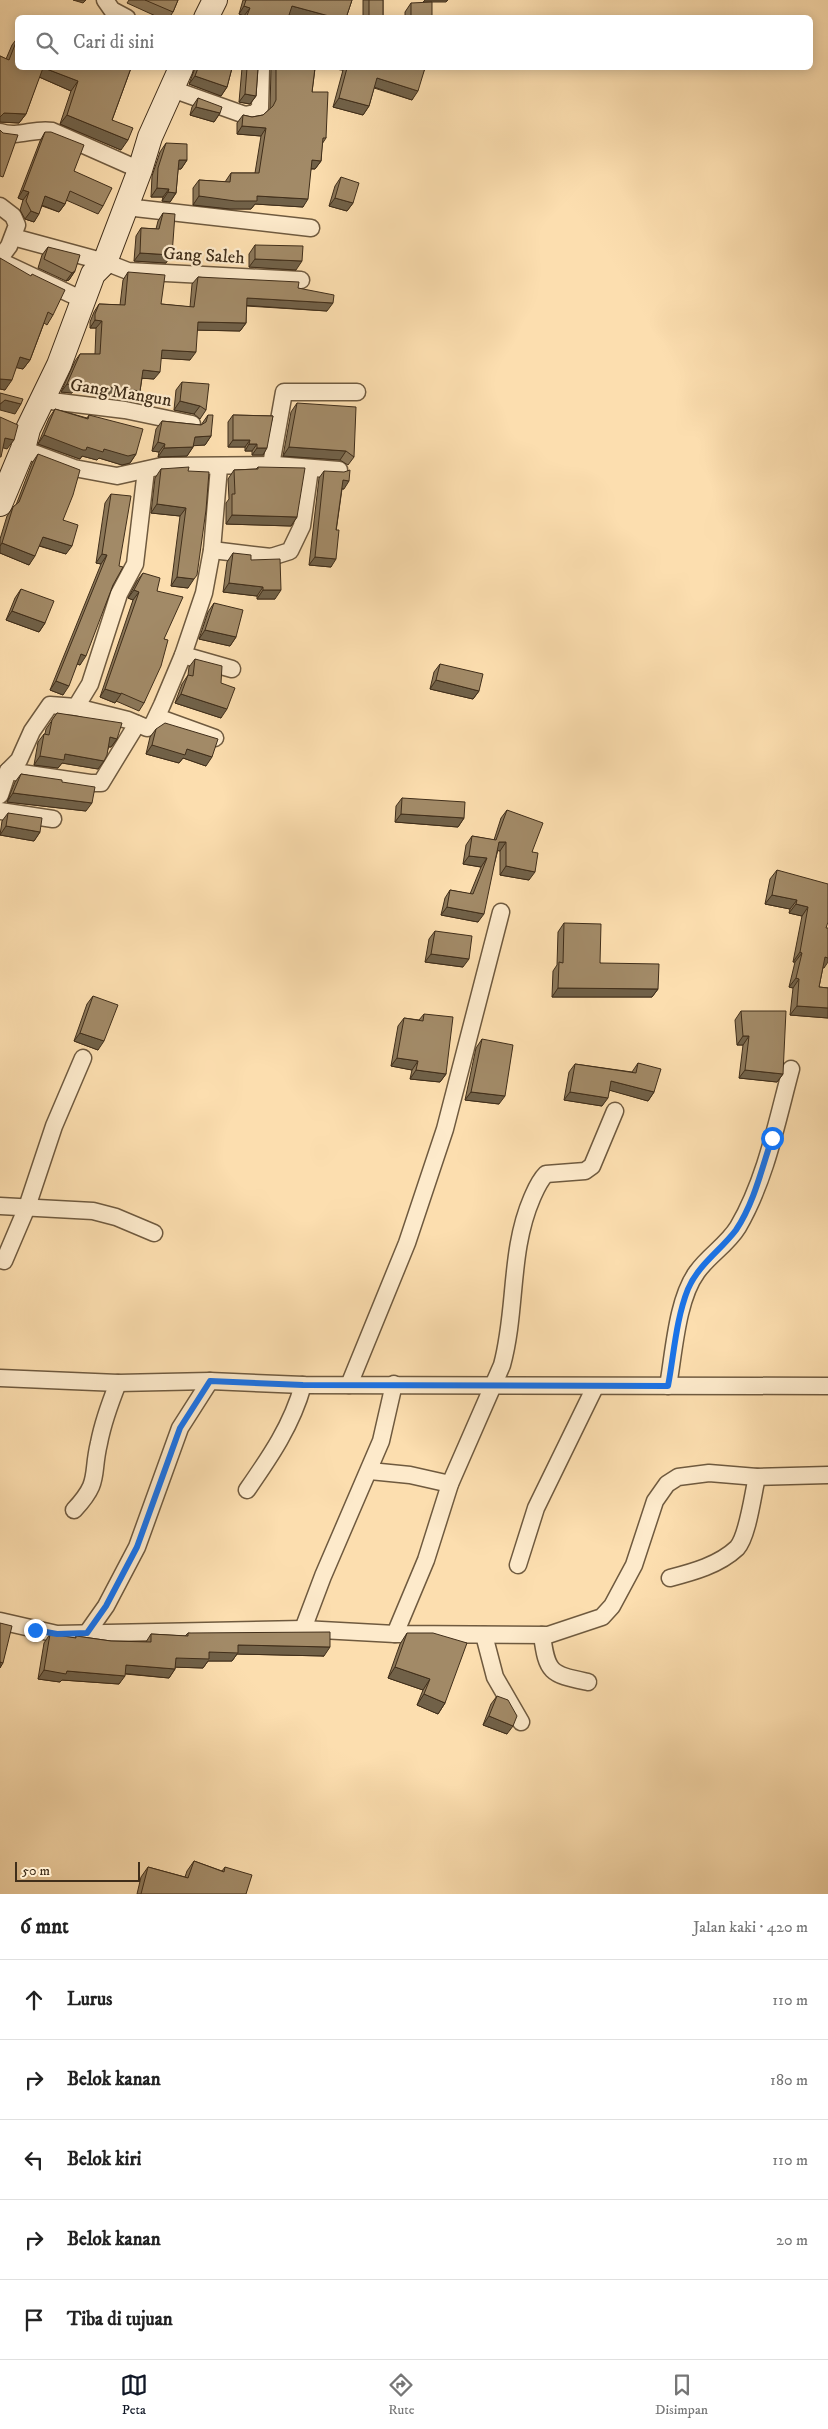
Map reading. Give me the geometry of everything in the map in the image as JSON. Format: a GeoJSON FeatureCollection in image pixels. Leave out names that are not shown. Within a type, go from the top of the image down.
{"type":"FeatureCollection","features":[{"type":"Feature","properties":{"kind":"street"},"geometry":{"type":"LineString","coordinates":[[105,0],[112,10],[121,15]]}},
{"type":"Feature","properties":{"kind":"street"},"geometry":{"type":"LineString","coordinates":[[208,15],[215,0]]}},
{"type":"Feature","properties":{"kind":"street"},"geometry":{"type":"LineString","coordinates":[[0,504],[20,433],[43,400],[71,334],[93,274],[105,262],[140,170],[150,138],[177,78],[245,114],[251,114],[260,108],[261,70]]}},
{"type":"Feature","properties":{"kind":"street"},"geometry":{"type":"LineString","coordinates":[[0,132],[11,136],[35,130],[52,130],[140,170]]}},
{"type":"Feature","properties":{"kind":"street"},"geometry":{"type":"LineString","coordinates":[[0,206],[17,221],[17,230],[0,260],[83,300]]}},
{"type":"Feature","properties":{"kind":"street"},"geometry":{"type":"LineString","coordinates":[[126,207],[311,228]]}},
{"type":"Feature","properties":{"kind":"street","name":"Gang Saleh"},"geometry":{"type":"LineString","coordinates":[[13,237],[105,262],[128,271],[302,280]]}},
{"type":"Feature","properties":{"kind":"street"},"geometry":{"type":"LineString","coordinates":[[271,465],[284,392],[358,392]]}},
{"type":"Feature","properties":{"kind":"street","name":"Gang Mangun"},"geometry":{"type":"LineString","coordinates":[[43,400],[125,410],[192,424]]}},
{"type":"Feature","properties":{"kind":"street"},"geometry":{"type":"LineString","coordinates":[[20,433],[92,472],[117,476],[162,466],[219,467],[271,465],[339,470]]}},
{"type":"Feature","properties":{"kind":"street"},"geometry":{"type":"LineString","coordinates":[[0,795],[8,771],[19,760],[32,731],[50,705],[76,707],[147,728],[157,717],[183,655],[204,593],[212,550],[219,467]]}},
{"type":"Feature","properties":{"kind":"street"},"geometry":{"type":"LineString","coordinates":[[212,550],[272,557],[290,551],[302,526],[310,469]]}},
{"type":"Feature","properties":{"kind":"street"},"geometry":{"type":"LineString","coordinates":[[76,707],[90,684],[119,594],[135,564],[146,470]]}},
{"type":"Feature","properties":{"kind":"street"},"geometry":{"type":"LineString","coordinates":[[183,655],[232,669]]}},
{"type":"Feature","properties":{"kind":"street"},"geometry":{"type":"LineString","coordinates":[[157,717],[215,738]]}},
{"type":"Feature","properties":{"kind":"street"},"geometry":{"type":"LineString","coordinates":[[8,771],[101,783],[137,724]]}},
{"type":"Feature","properties":{"kind":"street"},"geometry":{"type":"LineString","coordinates":[[0,811],[53,820]]}},
{"type":"Feature","properties":{"kind":"street"},"geometry":{"type":"LineString","coordinates":[[349,1385],[406,1243],[445,1129],[501,912]]}},
{"type":"Feature","properties":{"kind":"street"},"geometry":{"type":"LineString","coordinates":[[4,1261],[27,1207],[54,1126],[83,1058]]}},
{"type":"Feature","properties":{"kind":"street"},"geometry":{"type":"LineString","coordinates":[[668,1386],[681,1312],[688,1288],[697,1272],[722,1248],[737,1227],[755,1190],[791,1069]]}},
{"type":"Feature","properties":{"kind":"street"},"geometry":{"type":"LineString","coordinates":[[395,1634],[426,1560],[450,1484],[494,1384],[508,1345],[520,1230],[540,1180],[546,1174],[553,1172],[585,1171],[592,1166],[614,1111]]}},
{"type":"Feature","properties":{"kind":"street"},"geometry":{"type":"LineString","coordinates":[[0,1206],[93,1211],[116,1217],[154,1234]]}},
{"type":"Feature","properties":{"kind":"street"},"geometry":{"type":"LineString","coordinates":[[0,1378],[118,1383],[210,1381],[303,1385],[828,1386]]}},
{"type":"Feature","properties":{"kind":"street"},"geometry":{"type":"LineString","coordinates":[[87,1633],[106,1606],[137,1547],[180,1428],[210,1381]]}},
{"type":"Feature","properties":{"kind":"street"},"geometry":{"type":"LineString","coordinates":[[74,1510],[87,1496],[93,1484],[104,1418],[118,1383]]}},
{"type":"Feature","properties":{"kind":"street"},"geometry":{"type":"LineString","coordinates":[[303,1629],[323,1576],[370,1471],[387,1420],[394,1384]]}},
{"type":"Feature","properties":{"kind":"street"},"geometry":{"type":"LineString","coordinates":[[247,1490],[278,1444],[296,1409],[303,1385]]}},
{"type":"Feature","properties":{"kind":"street"},"geometry":{"type":"LineString","coordinates":[[518,1565],[536,1508],[595,1387]]}},
{"type":"Feature","properties":{"kind":"street"},"geometry":{"type":"LineString","coordinates":[[370,1471],[410,1475],[450,1484]]}},
{"type":"Feature","properties":{"kind":"street"},"geometry":{"type":"LineString","coordinates":[[0,1622],[57,1634],[303,1629],[395,1634],[542,1635],[565,1631],[602,1616],[612,1606],[634,1565],[655,1502],[667,1484],[678,1477],[709,1473],[757,1477],[828,1475]]}},
{"type":"Feature","properties":{"kind":"street"},"geometry":{"type":"LineString","coordinates":[[670,1578],[717,1562],[738,1547],[748,1519],[757,1477]]}},
{"type":"Feature","properties":{"kind":"street"},"geometry":{"type":"LineString","coordinates":[[484,1635],[495,1677],[521,1722]]}},
{"type":"Feature","properties":{"kind":"street"},"geometry":{"type":"LineString","coordinates":[[542,1635],[545,1660],[549,1668],[563,1677],[588,1682]]}},
{"type":"Feature","properties":{"kind":"building"},"geometry":{"type":"Polygon","coordinates":[[[145,0],[178,0],[173,12],[145,0]]]}},
{"type":"Feature","properties":{"kind":"building"},"geometry":{"type":"Polygon","coordinates":[[[246,0],[352,0],[347,15],[325,15],[292,6],[289,15],[247,15],[250,8],[244,6],[246,0]]]}},
{"type":"Feature","properties":{"kind":"building"},"geometry":{"type":"Polygon","coordinates":[[[369,0],[383,0],[383,15],[369,15],[369,0]]]}},
{"type":"Feature","properties":{"kind":"building"},"geometry":{"type":"Polygon","coordinates":[[[432,2],[432,15],[411,15],[411,3],[432,2]]]}},
{"type":"Feature","properties":{"kind":"building"},"geometry":{"type":"Polygon","coordinates":[[[15,45],[15,70],[42,70],[26,114],[4,113],[0,117],[0,56],[9,60],[15,45]]]}},
{"type":"Feature","properties":{"kind":"building"},"geometry":{"type":"Polygon","coordinates":[[[49,70],[130,70],[112,120],[133,128],[128,140],[67,115],[78,81],[49,70]]]}},
{"type":"Feature","properties":{"kind":"building"},"geometry":{"type":"Polygon","coordinates":[[[197,70],[231,70],[227,87],[195,76],[197,70]]]}},
{"type":"Feature","properties":{"kind":"building"},"geometry":{"type":"Polygon","coordinates":[[[247,70],[258,70],[256,96],[245,94],[247,70]]]}},
{"type":"Feature","properties":{"kind":"building"},"geometry":{"type":"Polygon","coordinates":[[[276,70],[315,70],[312,92],[328,92],[326,138],[323,138],[321,161],[312,160],[308,199],[257,196],[257,201],[235,201],[199,196],[199,180],[230,182],[231,173],[259,173],[266,128],[242,126],[243,115],[252,117],[263,115],[273,106],[276,100],[276,70]]]}},
{"type":"Feature","properties":{"kind":"building"},"geometry":{"type":"Polygon","coordinates":[[[346,70],[424,70],[418,91],[377,78],[369,106],[339,98],[346,70]]]}},
{"type":"Feature","properties":{"kind":"building"},"geometry":{"type":"Polygon","coordinates":[[[198,98],[222,107],[220,113],[196,107],[198,98]]]}},
{"type":"Feature","properties":{"kind":"building"},"geometry":{"type":"Polygon","coordinates":[[[0,130],[3,133],[18,135],[3,177],[0,176],[0,130]]]}},
{"type":"Feature","properties":{"kind":"building"},"geometry":{"type":"Polygon","coordinates":[[[45,132],[51,132],[84,145],[74,171],[112,188],[103,206],[70,191],[65,204],[45,196],[39,214],[31,211],[26,201],[29,192],[23,190],[45,132]]]}},
{"type":"Feature","properties":{"kind":"building"},"geometry":{"type":"Polygon","coordinates":[[[166,143],[187,144],[187,160],[179,160],[176,193],[168,192],[169,189],[157,188],[158,168],[166,143]]]}},
{"type":"Feature","properties":{"kind":"building"},"geometry":{"type":"Polygon","coordinates":[[[341,177],[359,183],[353,203],[335,198],[341,177]]]}},
{"type":"Feature","properties":{"kind":"building"},"geometry":{"type":"Polygon","coordinates":[[[163,213],[175,214],[172,255],[140,253],[141,228],[159,229],[163,213]]]}},
{"type":"Feature","properties":{"kind":"building"},"geometry":{"type":"Polygon","coordinates":[[[255,245],[303,246],[302,261],[255,259],[255,245]]]}},
{"type":"Feature","properties":{"kind":"building"},"geometry":{"type":"Polygon","coordinates":[[[48,247],[80,255],[75,271],[72,273],[44,259],[48,247]]]}},
{"type":"Feature","properties":{"kind":"building"},"geometry":{"type":"Polygon","coordinates":[[[0,258],[31,276],[32,274],[65,290],[53,315],[48,312],[30,360],[20,357],[12,380],[0,379],[0,258]]]}},
{"type":"Feature","properties":{"kind":"building"},"geometry":{"type":"Polygon","coordinates":[[[128,272],[165,275],[161,304],[194,307],[198,277],[299,282],[298,288],[334,295],[333,303],[247,298],[246,323],[198,322],[196,352],[162,350],[160,372],[143,370],[140,391],[78,383],[77,386],[67,384],[80,354],[100,354],[102,321],[95,320],[95,314],[99,304],[125,305],[128,272]]]}},
{"type":"Feature","properties":{"kind":"building"},"geometry":{"type":"Polygon","coordinates":[[[182,382],[209,384],[206,410],[200,406],[180,401],[182,382]]]}},
{"type":"Feature","properties":{"kind":"building"},"geometry":{"type":"Polygon","coordinates":[[[0,393],[23,399],[21,404],[5,400],[0,404],[0,393]]]}},
{"type":"Feature","properties":{"kind":"building"},"geometry":{"type":"Polygon","coordinates":[[[297,403],[356,407],[354,457],[346,451],[289,447],[297,403]]]}},
{"type":"Feature","properties":{"kind":"building"},"geometry":{"type":"Polygon","coordinates":[[[55,409],[88,419],[89,415],[143,429],[136,454],[128,456],[104,449],[103,452],[87,447],[86,450],[83,450],[44,435],[55,409]]]}},
{"type":"Feature","properties":{"kind":"building"},"geometry":{"type":"Polygon","coordinates":[[[208,415],[213,415],[211,436],[195,437],[193,447],[164,448],[165,444],[158,442],[162,421],[201,425],[206,422],[208,415]]]}},
{"type":"Feature","properties":{"kind":"building"},"geometry":{"type":"Polygon","coordinates":[[[233,415],[273,416],[267,448],[257,448],[257,444],[249,444],[250,440],[233,440],[233,415]]]}},
{"type":"Feature","properties":{"kind":"building"},"geometry":{"type":"Polygon","coordinates":[[[0,417],[18,425],[14,440],[5,438],[1,457],[0,457],[0,417]]]}},
{"type":"Feature","properties":{"kind":"building"},"geometry":{"type":"Polygon","coordinates":[[[38,454],[80,470],[63,520],[78,525],[72,546],[43,537],[35,556],[2,543],[13,507],[19,502],[38,454]]]}},
{"type":"Feature","properties":{"kind":"building"},"geometry":{"type":"Polygon","coordinates":[[[189,467],[188,471],[209,472],[197,575],[194,579],[177,577],[186,508],[157,504],[161,469],[189,467]]]}},
{"type":"Feature","properties":{"kind":"building"},"geometry":{"type":"Polygon","coordinates":[[[258,467],[305,468],[297,517],[232,515],[232,494],[235,494],[234,470],[258,469],[258,467]]]}},
{"type":"Feature","properties":{"kind":"building"},"geometry":{"type":"Polygon","coordinates":[[[350,470],[349,481],[343,480],[336,530],[339,530],[336,559],[315,557],[324,471],[344,472],[350,470]]]}},
{"type":"Feature","properties":{"kind":"building"},"geometry":{"type":"Polygon","coordinates":[[[111,494],[131,496],[119,566],[123,567],[113,585],[86,656],[81,654],[69,686],[56,681],[107,555],[102,554],[111,494]]]}},
{"type":"Feature","properties":{"kind":"building"},"geometry":{"type":"Polygon","coordinates":[[[233,553],[251,555],[251,560],[280,559],[281,590],[263,590],[263,587],[229,583],[233,553]]]}},
{"type":"Feature","properties":{"kind":"building"},"geometry":{"type":"Polygon","coordinates":[[[143,573],[160,578],[157,591],[183,597],[164,639],[168,640],[161,666],[144,703],[121,693],[105,689],[139,592],[134,590],[143,573]]]}},
{"type":"Feature","properties":{"kind":"building"},"geometry":{"type":"Polygon","coordinates":[[[21,589],[54,601],[45,623],[12,611],[21,589]]]}},
{"type":"Feature","properties":{"kind":"building"},"geometry":{"type":"Polygon","coordinates":[[[214,603],[243,610],[236,637],[205,630],[214,603]]]}},
{"type":"Feature","properties":{"kind":"building"},"geometry":{"type":"Polygon","coordinates":[[[195,659],[222,666],[221,683],[235,688],[227,709],[181,694],[188,675],[193,676],[195,659]]]}},
{"type":"Feature","properties":{"kind":"building"},"geometry":{"type":"Polygon","coordinates":[[[440,664],[483,674],[479,691],[436,680],[440,664]]]}},
{"type":"Feature","properties":{"kind":"building"},"geometry":{"type":"Polygon","coordinates":[[[57,713],[122,723],[117,739],[110,737],[104,761],[65,754],[64,760],[40,756],[44,734],[49,735],[52,720],[57,713]]]}},
{"type":"Feature","properties":{"kind":"building"},"geometry":{"type":"Polygon","coordinates":[[[165,723],[218,739],[212,757],[187,749],[185,755],[152,745],[156,729],[165,723]]]}},
{"type":"Feature","properties":{"kind":"building"},"geometry":{"type":"Polygon","coordinates":[[[21,774],[95,787],[92,803],[13,793],[21,774]]]}},
{"type":"Feature","properties":{"kind":"building"},"geometry":{"type":"Polygon","coordinates":[[[402,798],[465,802],[464,818],[401,814],[402,798]]]}},
{"type":"Feature","properties":{"kind":"building"},"geometry":{"type":"Polygon","coordinates":[[[507,810],[543,823],[532,852],[538,853],[535,872],[506,866],[506,842],[499,842],[484,914],[447,907],[450,890],[473,894],[487,858],[469,856],[472,836],[496,840],[507,810]]]}},
{"type":"Feature","properties":{"kind":"building"},"geometry":{"type":"Polygon","coordinates":[[[8,813],[42,818],[40,832],[6,826],[8,813]]]}},
{"type":"Feature","properties":{"kind":"building"},"geometry":{"type":"Polygon","coordinates":[[[777,870],[828,884],[828,922],[826,928],[828,928],[828,958],[825,957],[819,987],[828,988],[828,1008],[797,1006],[799,979],[796,978],[802,953],[800,952],[808,907],[796,904],[797,900],[772,895],[777,870]]]}},
{"type":"Feature","properties":{"kind":"building"},"geometry":{"type":"Polygon","coordinates":[[[564,923],[601,924],[600,963],[659,964],[658,989],[558,988],[559,962],[563,963],[564,923]]]}},
{"type":"Feature","properties":{"kind":"building"},"geometry":{"type":"Polygon","coordinates":[[[435,931],[472,936],[469,959],[431,954],[435,931]]]}},
{"type":"Feature","properties":{"kind":"building"},"geometry":{"type":"Polygon","coordinates":[[[93,996],[118,1005],[104,1041],[80,1033],[93,996]]]}},
{"type":"Feature","properties":{"kind":"building"},"geometry":{"type":"Polygon","coordinates":[[[741,1011],[786,1011],[783,1074],[745,1070],[749,1036],[743,1036],[741,1011]]]}},
{"type":"Feature","properties":{"kind":"building"},"geometry":{"type":"Polygon","coordinates":[[[424,1014],[453,1017],[446,1074],[416,1070],[418,1061],[397,1058],[404,1018],[423,1021],[424,1014]]]}},
{"type":"Feature","properties":{"kind":"building"},"geometry":{"type":"Polygon","coordinates":[[[482,1039],[513,1045],[505,1096],[471,1092],[482,1039]]]}},
{"type":"Feature","properties":{"kind":"building"},"geometry":{"type":"Polygon","coordinates":[[[638,1063],[661,1069],[654,1092],[611,1081],[608,1098],[570,1092],[575,1064],[636,1073],[638,1063]]]}},
{"type":"Feature","properties":{"kind":"building"},"geometry":{"type":"Polygon","coordinates":[[[0,1623],[12,1626],[3,1663],[0,1662],[0,1623]]]}},
{"type":"Feature","properties":{"kind":"building"},"geometry":{"type":"Polygon","coordinates":[[[330,1632],[330,1647],[238,1645],[238,1653],[209,1652],[209,1659],[176,1658],[175,1669],[126,1665],[125,1676],[67,1671],[66,1674],[44,1670],[50,1634],[111,1641],[151,1642],[151,1634],[188,1636],[188,1633],[330,1632]]]}},
{"type":"Feature","properties":{"kind":"building"},"geometry":{"type":"Polygon","coordinates":[[[407,1633],[433,1633],[467,1643],[445,1703],[424,1694],[430,1679],[395,1667],[407,1633]]]}},
{"type":"Feature","properties":{"kind":"building"},"geometry":{"type":"Polygon","coordinates":[[[497,1696],[508,1700],[517,1716],[513,1726],[489,1716],[497,1696]]]}},
{"type":"Feature","properties":{"kind":"building"},"geometry":{"type":"Polygon","coordinates":[[[194,1861],[224,1872],[225,1867],[252,1875],[246,1894],[141,1894],[148,1867],[188,1878],[194,1861]]]}},
{"type":"Feature","properties":{"kind":"route"},"geometry":{"type":"LineString","coordinates":[[35,1630],[57,1634],[87,1633],[106,1606],[137,1547],[180,1428],[210,1381],[303,1385],[494,1384],[595,1387],[668,1386],[681,1312],[688,1288],[697,1272],[722,1248],[737,1227],[755,1190],[772,1138]]}}]}
